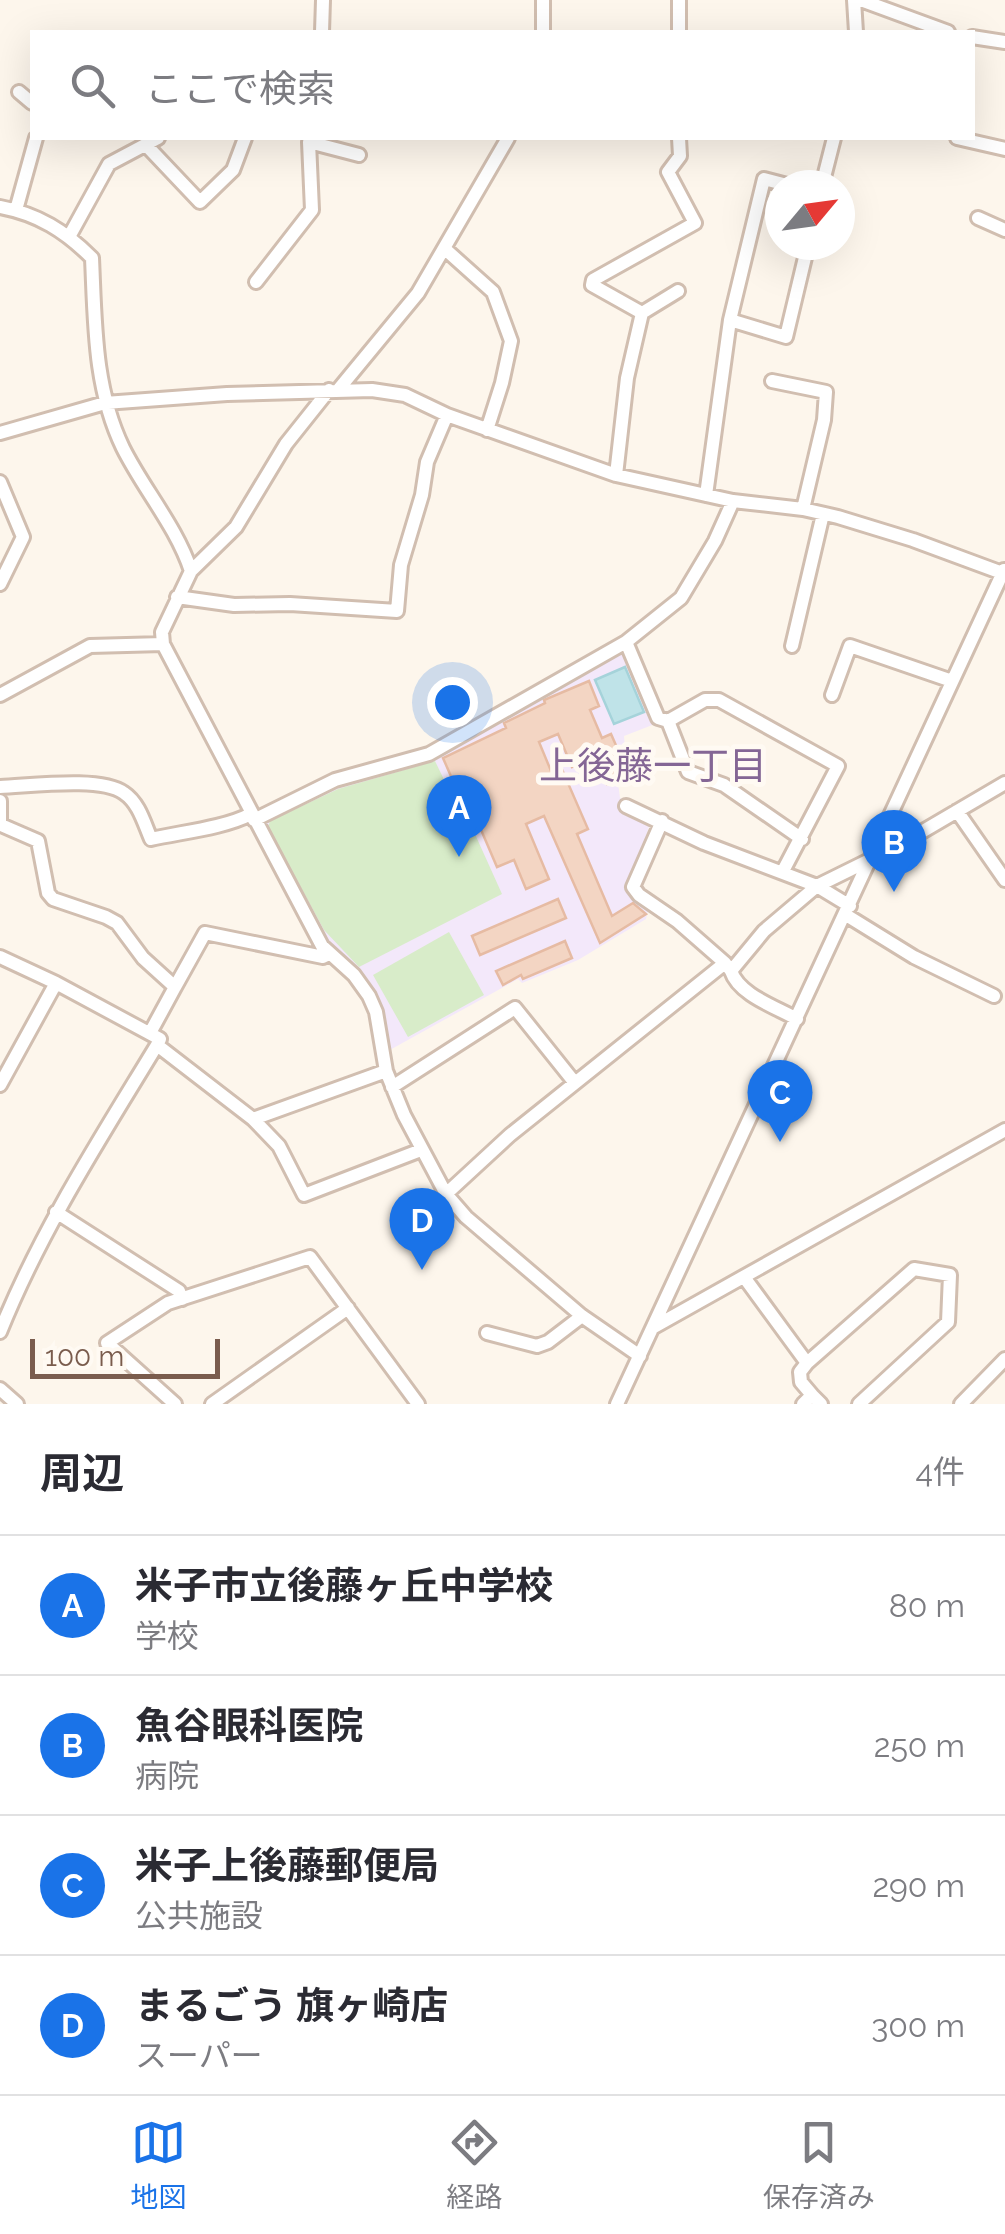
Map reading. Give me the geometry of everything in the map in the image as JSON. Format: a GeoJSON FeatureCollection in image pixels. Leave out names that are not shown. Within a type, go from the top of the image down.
{"type":"FeatureCollection","features":[{"type":"Feature","properties":{"kind":"street"},"geometry":{"type":"LineString","coordinates":[[322,30],[323,0]]}},
{"type":"Feature","properties":{"kind":"street"},"geometry":{"type":"LineString","coordinates":[[543,0],[543,30]]}},
{"type":"Feature","properties":{"kind":"street"},"geometry":{"type":"LineString","coordinates":[[678,0],[679,30]]}},
{"type":"Feature","properties":{"kind":"street"},"geometry":{"type":"LineString","coordinates":[[856,30],[858,0],[942,30]]}},
{"type":"Feature","properties":{"kind":"street"},"geometry":{"type":"LineString","coordinates":[[975,37],[1005,42]]}},
{"type":"Feature","properties":{"kind":"street"},"geometry":{"type":"LineString","coordinates":[[19,92],[30,101]]}},
{"type":"Feature","properties":{"kind":"street"},"geometry":{"type":"LineString","coordinates":[[16,210],[35,140]]}},
{"type":"Feature","properties":{"kind":"street"},"geometry":{"type":"LineString","coordinates":[[70,236],[109,164],[152,141],[200,202],[232,170],[243,140]]}},
{"type":"Feature","properties":{"kind":"street"},"geometry":{"type":"LineString","coordinates":[[256,282],[312,210],[310,140],[358,155]]}},
{"type":"Feature","properties":{"kind":"street"},"geometry":{"type":"LineString","coordinates":[[507,140],[418,293],[286,444],[236,527],[191,570],[162,632],[163,644],[322,946],[354,975],[369,996],[392,1087],[446,1194],[466,1217],[582,1316],[640,1356]]}},
{"type":"Feature","properties":{"kind":"street"},"geometry":{"type":"LineString","coordinates":[[642,312],[592,285],[594,280],[696,223],[668,172],[680,156],[680,140]]}},
{"type":"Feature","properties":{"kind":"street"},"geometry":{"type":"LineString","coordinates":[[826,170],[833,140]]}},
{"type":"Feature","properties":{"kind":"street"},"geometry":{"type":"LineString","coordinates":[[966,140],[1005,149]]}},
{"type":"Feature","properties":{"kind":"street"},"geometry":{"type":"LineString","coordinates":[[706,495],[730,320],[765,180]]}},
{"type":"Feature","properties":{"kind":"street"},"geometry":{"type":"LineString","coordinates":[[0,207],[38,216],[70,236],[92,258],[98,364],[105,403],[123,448],[184,549],[191,570]]}},
{"type":"Feature","properties":{"kind":"street"},"geometry":{"type":"LineString","coordinates":[[978,218],[1005,230]]}},
{"type":"Feature","properties":{"kind":"street"},"geometry":{"type":"LineString","coordinates":[[444,249],[493,292],[511,340],[487,430]]}},
{"type":"Feature","properties":{"kind":"street"},"geometry":{"type":"LineString","coordinates":[[730,320],[786,337],[804,260]]}},
{"type":"Feature","properties":{"kind":"street"},"geometry":{"type":"LineString","coordinates":[[616,475],[627,378],[642,312],[678,291]]}},
{"type":"Feature","properties":{"kind":"street"},"geometry":{"type":"LineString","coordinates":[[772,381],[826,392],[824,420],[802,509]]}},
{"type":"Feature","properties":{"kind":"street"},"geometry":{"type":"LineString","coordinates":[[0,433],[105,403],[372,390],[405,395],[447,415],[616,475],[732,500],[823,514],[1004,572],[617,1404]]}},
{"type":"Feature","properties":{"kind":"street"},"geometry":{"type":"LineString","coordinates":[[177,597],[234,606],[290,604],[397,611],[401,565],[422,495],[427,462],[447,415]]}},
{"type":"Feature","properties":{"kind":"street"},"geometry":{"type":"LineString","coordinates":[[0,482],[23,538],[0,584]]}},
{"type":"Feature","properties":{"kind":"street"},"geometry":{"type":"LineString","coordinates":[[0,786],[108,784],[126,794],[138,808],[151,839],[212,824],[232,824],[335,780],[429,754],[626,642],[681,598],[715,541],[732,500]]}},
{"type":"Feature","properties":{"kind":"street"},"geometry":{"type":"LineString","coordinates":[[792,646],[823,514]]}},
{"type":"Feature","properties":{"kind":"street"},"geometry":{"type":"LineString","coordinates":[[626,642],[658,718],[668,721],[705,700],[719,700],[838,766],[782,871]]}},
{"type":"Feature","properties":{"kind":"street"},"geometry":{"type":"LineString","coordinates":[[0,695],[90,646],[163,644]]}},
{"type":"Feature","properties":{"kind":"street"},"geometry":{"type":"LineString","coordinates":[[832,695],[850,646],[952,681]]}},
{"type":"Feature","properties":{"kind":"street"},"geometry":{"type":"LineString","coordinates":[[668,721],[688,772],[724,785],[802,839]]}},
{"type":"Feature","properties":{"kind":"street"},"geometry":{"type":"LineString","coordinates":[[446,1194],[510,1136],[728,967],[817,886],[1005,782]]}},
{"type":"Feature","properties":{"kind":"street"},"geometry":{"type":"LineString","coordinates":[[0,801],[0,825],[38,841],[48,893],[53,899],[117,923],[143,958],[175,987]]}},
{"type":"Feature","properties":{"kind":"street"},"geometry":{"type":"LineString","coordinates":[[626,806],[704,843],[817,886],[914,958],[994,996]]}},
{"type":"Feature","properties":{"kind":"street"},"geometry":{"type":"LineString","coordinates":[[957,810],[1004,875]]}},
{"type":"Feature","properties":{"kind":"street"},"geometry":{"type":"LineString","coordinates":[[662,821],[633,887],[638,895],[676,920],[728,967],[744,990],[797,1019]]}},
{"type":"Feature","properties":{"kind":"street"},"geometry":{"type":"LineString","coordinates":[[0,1332],[56,1212],[154,1039],[175,987],[206,933],[323,957],[329,954]]}},
{"type":"Feature","properties":{"kind":"street"},"geometry":{"type":"LineString","coordinates":[[0,957],[56,982],[154,1039],[253,1118],[279,1146],[304,1195],[422,1150]]}},
{"type":"Feature","properties":{"kind":"street"},"geometry":{"type":"LineString","coordinates":[[0,1085],[6,1059],[56,982]]}},
{"type":"Feature","properties":{"kind":"street"},"geometry":{"type":"LineString","coordinates":[[392,1087],[515,1008],[575,1084]]}},
{"type":"Feature","properties":{"kind":"street"},"geometry":{"type":"LineString","coordinates":[[253,1118],[386,1071]]}},
{"type":"Feature","properties":{"kind":"street"},"geometry":{"type":"LineString","coordinates":[[652,1328],[1005,1130]]}},
{"type":"Feature","properties":{"kind":"street"},"geometry":{"type":"LineString","coordinates":[[56,1212],[178,1291],[182,1299]]}},
{"type":"Feature","properties":{"kind":"street"},"geometry":{"type":"LineString","coordinates":[[176,1404],[107,1343],[168,1303],[310,1257],[411,1402]]}},
{"type":"Feature","properties":{"kind":"street"},"geometry":{"type":"LineString","coordinates":[[812,1401],[801,1382],[800,1372],[807,1362],[914,1269],[950,1275],[948,1322],[859,1404]]}},
{"type":"Feature","properties":{"kind":"street"},"geometry":{"type":"LineString","coordinates":[[744,1278],[807,1362]]}},
{"type":"Feature","properties":{"kind":"street"},"geometry":{"type":"LineString","coordinates":[[212,1404],[348,1308]]}},
{"type":"Feature","properties":{"kind":"street"},"geometry":{"type":"LineString","coordinates":[[487,1333],[537,1346],[582,1316]]}},
{"type":"Feature","properties":{"kind":"street"},"geometry":{"type":"LineString","coordinates":[[961,1404],[1005,1360]]}},
{"type":"Feature","properties":{"kind":"street"},"geometry":{"type":"LineString","coordinates":[[0,1389],[17,1404]]}},
{"type":"Feature","properties":{"kind":"shaded area"},"geometry":{"type":"Polygon","coordinates":[[[624,648],[655,724],[624,736],[627,769],[617,775],[620,798],[653,814],[630,886],[649,906],[646,919],[578,960],[522,983],[518,979],[388,1051],[379,1002],[364,979],[324,938],[263,827],[265,819],[337,784],[441,752],[560,688],[624,648]]]}},
{"type":"Feature","properties":{"kind":"green space"},"geometry":{"type":"Polygon","coordinates":[[[435,761],[465,823],[470,823],[502,894],[359,967],[324,930],[268,827],[270,821],[338,789],[435,761]]]}},
{"type":"Feature","properties":{"kind":"green space"},"geometry":{"type":"Polygon","coordinates":[[[449,932],[484,995],[408,1037],[373,975],[449,932]]]}},
{"type":"Feature","properties":{"kind":"water"},"geometry":{"type":"Polygon","coordinates":[[[625,667],[644,712],[614,724],[595,680],[625,667]]]}},
{"type":"Feature","properties":{"kind":"building"},"geometry":{"type":"Polygon","coordinates":[[[589,681],[599,706],[590,710],[602,738],[611,734],[622,759],[610,764],[617,779],[607,784],[595,757],[572,767],[558,734],[539,742],[551,771],[561,767],[588,829],[577,834],[612,916],[633,903],[646,914],[600,943],[544,816],[526,824],[549,879],[526,889],[514,860],[497,867],[473,811],[467,813],[443,758],[506,728],[504,723],[545,703],[544,700],[589,681]]]}},
{"type":"Feature","properties":{"kind":"building"},"geometry":{"type":"Polygon","coordinates":[[[558,899],[566,918],[480,955],[472,936],[558,899]]]}},
{"type":"Feature","properties":{"kind":"building"},"geometry":{"type":"Polygon","coordinates":[[[565,941],[572,958],[503,985],[496,971],[565,941]]]}},
{"type":"Feature","properties":{"kind":"place","name":"米子市立後藤ヶ丘中学校"},"geometry":{"type":"Point","coordinates":[459,857]}},
{"type":"Feature","properties":{"kind":"place","name":"魚谷眼科医院"},"geometry":{"type":"Point","coordinates":[894,892]}},
{"type":"Feature","properties":{"kind":"place","name":"米子上後藤郵便局"},"geometry":{"type":"Point","coordinates":[780,1142]}},
{"type":"Feature","properties":{"kind":"place","name":"まるごう 旗ヶ崎店"},"geometry":{"type":"Point","coordinates":[422,1270]}},
{"type":"Feature","properties":{"kind":"district","name":"上後藤一丁目"},"geometry":{"type":"Point","coordinates":[653,766]}}]}
